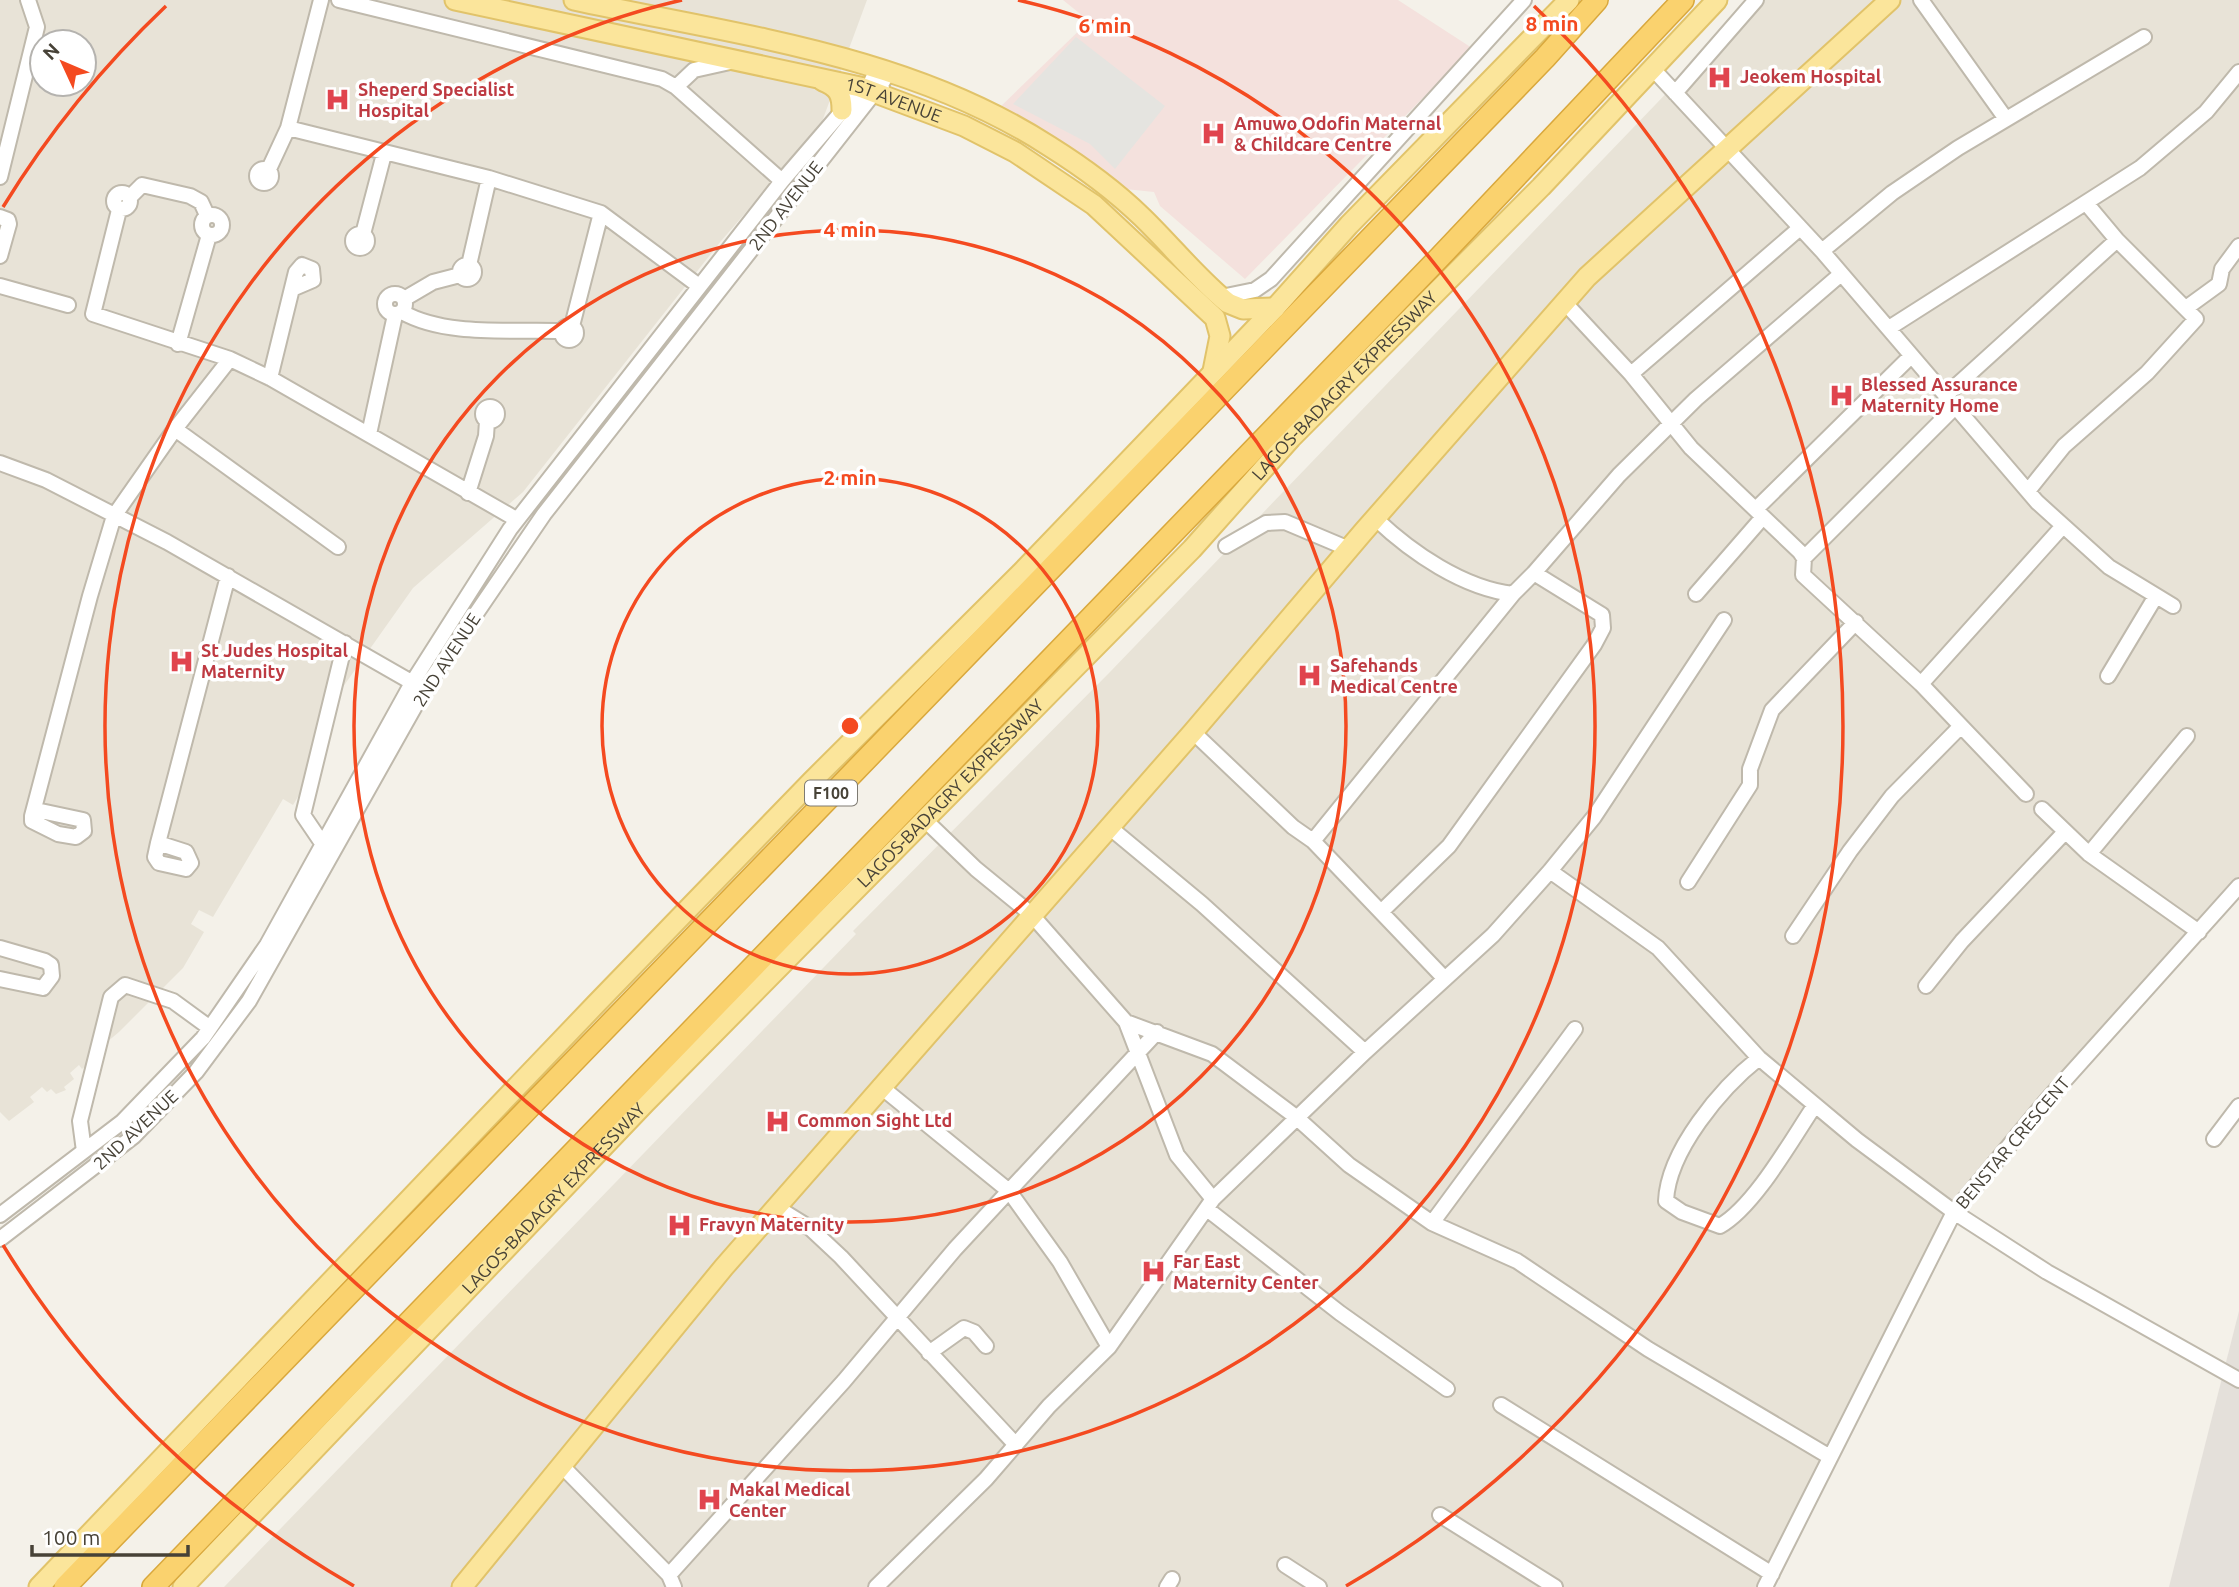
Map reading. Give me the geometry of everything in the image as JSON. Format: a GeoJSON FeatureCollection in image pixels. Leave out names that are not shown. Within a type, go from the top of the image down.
{"type":"FeatureCollection","features":[{"type":"Feature","properties":{"kind":"highway","name":"F100"},"geometry":{"type":"LineString","coordinates":[[65,1587],[1545,58],[1597,0]]}},
{"type":"Feature","properties":{"kind":"highway","name":"LAGOS-BADAGRY EXPRESSWAY"},"geometry":{"type":"LineString","coordinates":[[153,1587],[1456,240],[1683,0]]}},
{"type":"Feature","properties":{"kind":"main road","name":"1ST AVENUE"},"geometry":{"type":"LineString","coordinates":[[455,0],[874,92],[964,126],[1003,146],[1109,216],[1215,318],[1220,336],[1213,372]]}},
{"type":"Feature","properties":{"kind":"main road","name":"1ST AVENUE"},"geometry":{"type":"LineString","coordinates":[[574,0],[788,44],[883,69],[1016,126],[1050,146],[1141,216],[1221,297],[1243,309],[1275,307]]}},
{"type":"Feature","properties":{"kind":"main road"},"geometry":{"type":"LineString","coordinates":[[39,1587],[614,984],[812,780],[1021,573],[1275,307],[1349,225],[1569,0]]}},
{"type":"Feature","properties":{"kind":"main road","name":"LAGOS-BADAGRY EXPRESSWAY"},"geometry":{"type":"LineString","coordinates":[[183,1587],[645,1103],[1192,549],[1292,438],[1653,69],[1717,0]]}},
{"type":"Feature","properties":{"kind":"main road"},"geometry":{"type":"LineString","coordinates":[[462,1587],[776,1207],[1108,826],[1194,732],[1349,549],[1565,303],[1622,242],[1890,0]]}},
{"type":"Feature","properties":{"kind":"main road"},"geometry":{"type":"LineString","coordinates":[[822,81],[836,86],[842,99],[842,110]]}},
{"type":"Feature","properties":{"kind":"street"},"geometry":{"type":"LineString","coordinates":[[0,177],[37,27],[28,0]]}},
{"type":"Feature","properties":{"kind":"street"},"geometry":{"type":"LineString","coordinates":[[268,171],[288,128],[321,0]]}},
{"type":"Feature","properties":{"kind":"street"},"geometry":{"type":"LineString","coordinates":[[339,0],[662,79],[676,87],[782,181]]}},
{"type":"Feature","properties":{"kind":"street"},"geometry":{"type":"LineString","coordinates":[[1221,297],[1255,290],[1271,279],[1524,0]]}},
{"type":"Feature","properties":{"kind":"street"},"geometry":{"type":"LineString","coordinates":[[1675,93],[1756,0]]}},
{"type":"Feature","properties":{"kind":"street"},"geometry":{"type":"LineString","coordinates":[[1921,0],[2006,119]]}},
{"type":"Feature","properties":{"kind":"street"},"geometry":{"type":"LineString","coordinates":[[1822,251],[1892,192],[2006,119],[2144,37]]}},
{"type":"Feature","properties":{"kind":"street"},"geometry":{"type":"LineString","coordinates":[[676,87],[694,70],[735,60]]}},
{"type":"Feature","properties":{"kind":"street","name":"2ND AVENUE"},"geometry":{"type":"LineString","coordinates":[[0,1239],[134,1136],[196,1072],[249,1001],[418,686],[579,468],[874,93],[883,69]]}},
{"type":"Feature","properties":{"kind":"street"},"geometry":{"type":"LineString","coordinates":[[1653,69],[1822,251],[1954,408],[2062,527],[2109,567],[2173,606]]}},
{"type":"Feature","properties":{"kind":"street"},"geometry":{"type":"LineString","coordinates":[[1889,328],[2140,169],[2191,126],[2239,72]]}},
{"type":"Feature","properties":{"kind":"street","name":"2ND AVENUE"},"geometry":{"type":"LineString","coordinates":[[0,1215],[122,1122],[165,1080],[210,1028],[268,945],[516,519],[782,181],[857,94],[874,92]]}},
{"type":"Feature","properties":{"kind":"street"},"geometry":{"type":"LineString","coordinates":[[288,128],[489,178],[601,213],[699,286]]}},
{"type":"Feature","properties":{"kind":"street"},"geometry":{"type":"LineString","coordinates":[[363,234],[384,154]]}},
{"type":"Feature","properties":{"kind":"street"},"geometry":{"type":"LineString","coordinates":[[369,434],[400,308],[433,282],[465,270],[489,178]]}},
{"type":"Feature","properties":{"kind":"street"},"geometry":{"type":"LineString","coordinates":[[178,344],[209,235],[202,230],[202,222],[207,215],[201,202],[155,187],[142,186],[130,197],[117,193],[114,205],[119,210],[93,314],[178,344],[230,359],[270,378],[516,519]]}},
{"type":"Feature","properties":{"kind":"street"},"geometry":{"type":"LineString","coordinates":[[2028,491],[2064,446],[2147,373],[2193,324],[2196,317],[2117,240],[2086,202]]}},
{"type":"Feature","properties":{"kind":"street"},"geometry":{"type":"LineString","coordinates":[[400,308],[420,323],[455,328],[567,328],[601,213]]}},
{"type":"Feature","properties":{"kind":"street"},"geometry":{"type":"LineString","coordinates":[[0,217],[8,220],[9,224],[0,256]]}},
{"type":"Feature","properties":{"kind":"street"},"geometry":{"type":"LineString","coordinates":[[1631,374],[1800,228]]}},
{"type":"Feature","properties":{"kind":"street"},"geometry":{"type":"LineString","coordinates":[[1945,396],[2117,240]]}},
{"type":"Feature","properties":{"kind":"street"},"geometry":{"type":"LineString","coordinates":[[2186,308],[2219,284],[2222,269],[2239,246]]}},
{"type":"Feature","properties":{"kind":"street"},"geometry":{"type":"LineString","coordinates":[[1313,841],[1513,594],[1619,475],[1696,399],[1841,274]]}},
{"type":"Feature","properties":{"kind":"street"},"geometry":{"type":"LineString","coordinates":[[0,286],[68,305]]}},
{"type":"Feature","properties":{"kind":"street"},"geometry":{"type":"LineString","coordinates":[[270,378],[292,289]]}},
{"type":"Feature","properties":{"kind":"street"},"geometry":{"type":"LineString","coordinates":[[1565,303],[1631,374],[1691,448],[1804,558]]}},
{"type":"Feature","properties":{"kind":"street"},"geometry":{"type":"LineString","coordinates":[[1696,594],[1760,513],[1911,356]]}},
{"type":"Feature","properties":{"kind":"street"},"geometry":{"type":"LineString","coordinates":[[36,810],[90,596],[114,516],[175,429],[230,359]]}},
{"type":"Feature","properties":{"kind":"street"},"geometry":{"type":"LineString","coordinates":[[1954,408],[1804,558],[1803,575],[1921,684],[2026,794]]}},
{"type":"Feature","properties":{"kind":"street"},"geometry":{"type":"LineString","coordinates":[[468,493],[486,436],[487,421]]}},
{"type":"Feature","properties":{"kind":"street"},"geometry":{"type":"LineString","coordinates":[[175,429],[338,547]]}},
{"type":"Feature","properties":{"kind":"street"},"geometry":{"type":"LineString","coordinates":[[0,463],[47,480],[228,576],[418,686]]}},
{"type":"Feature","properties":{"kind":"street"},"geometry":{"type":"LineString","coordinates":[[1376,519],[1405,545],[1448,571],[1499,592],[1513,594]]}},
{"type":"Feature","properties":{"kind":"street"},"geometry":{"type":"LineString","coordinates":[[1226,546],[1266,523],[1285,522],[1349,549]]}},
{"type":"Feature","properties":{"kind":"street"},"geometry":{"type":"LineString","coordinates":[[1921,684],[2062,527]]}},
{"type":"Feature","properties":{"kind":"street"},"geometry":{"type":"LineString","coordinates":[[1381,912],[1449,846],[1556,699],[1603,628],[1602,615],[1534,573]]}},
{"type":"Feature","properties":{"kind":"street"},"geometry":{"type":"LineString","coordinates":[[158,843],[228,576]]}},
{"type":"Feature","properties":{"kind":"street"},"geometry":{"type":"LineString","coordinates":[[2108,676],[2156,596]]}},
{"type":"Feature","properties":{"kind":"street"},"geometry":{"type":"LineString","coordinates":[[876,1587],[1109,1347],[1210,1204],[1296,1117],[1493,935],[1550,871],[1594,817],[1724,620]]}},
{"type":"Feature","properties":{"kind":"street"},"geometry":{"type":"LineString","coordinates":[[1688,882],[1750,785],[1750,769],[1772,710],[1856,622]]}},
{"type":"Feature","properties":{"kind":"street"},"geometry":{"type":"LineString","coordinates":[[324,846],[303,815],[345,643]]}},
{"type":"Feature","properties":{"kind":"street"},"geometry":{"type":"LineString","coordinates":[[1793,936],[1885,805],[1960,727]]}},
{"type":"Feature","properties":{"kind":"street"},"geometry":{"type":"LineString","coordinates":[[1194,732],[1293,827],[1313,841],[1445,979]]}},
{"type":"Feature","properties":{"kind":"street"},"geometry":{"type":"LineString","coordinates":[[2089,854],[2187,736]]}},
{"type":"Feature","properties":{"kind":"street"},"geometry":{"type":"LineString","coordinates":[[2042,809],[2064,833],[2089,854],[2199,932]]}},
{"type":"Feature","properties":{"kind":"street"},"geometry":{"type":"LineString","coordinates":[[925,820],[976,869],[1031,914],[1126,1022],[1177,1155],[1210,1204],[1340,1313],[1447,1389]]}},
{"type":"Feature","properties":{"kind":"street"},"geometry":{"type":"LineString","coordinates":[[1108,826],[1202,904],[1365,1052]]}},
{"type":"Feature","properties":{"kind":"street"},"geometry":{"type":"LineString","coordinates":[[1926,986],[1955,948],[2064,833]]}},
{"type":"Feature","properties":{"kind":"street"},"geometry":{"type":"LineString","coordinates":[[1550,871],[1658,948],[1759,1058],[1815,1105],[1954,1212],[2047,1272],[2239,1380]]}},
{"type":"Feature","properties":{"kind":"street","name":"BENSTAR CRESCENT"},"geometry":{"type":"LineString","coordinates":[[1768,1581],[1954,1212],[2047,1100],[2239,886]]}},
{"type":"Feature","properties":{"kind":"street"},"geometry":{"type":"LineString","coordinates":[[0,948],[45,961],[51,965],[52,976],[43,988],[0,979]]}},
{"type":"Feature","properties":{"kind":"street"},"geometry":{"type":"LineString","coordinates":[[84,1151],[80,1121],[111,997],[117,989],[125,985],[173,1001],[210,1028]]}},
{"type":"Feature","properties":{"kind":"street"},"geometry":{"type":"LineString","coordinates":[[1126,1022],[1212,1054],[1296,1117],[1349,1165],[1432,1223],[1517,1261],[1648,1349],[1830,1457]]}},
{"type":"Feature","properties":{"kind":"street"},"geometry":{"type":"LineString","coordinates":[[1432,1223],[1575,1029]]}},
{"type":"Feature","properties":{"kind":"street"},"geometry":{"type":"LineString","coordinates":[[561,1465],[671,1581],[1009,1191],[1157,1032]]}},
{"type":"Feature","properties":{"kind":"street"},"geometry":{"type":"LineString","coordinates":[[1759,1058],[1732,1081],[1697,1124],[1666,1192],[1666,1201],[1682,1212],[1720,1226],[1728,1222],[1744,1207],[1815,1105]]}},
{"type":"Feature","properties":{"kind":"street"},"geometry":{"type":"LineString","coordinates":[[880,1086],[1009,1191],[1060,1262],[1109,1347]]}},
{"type":"Feature","properties":{"kind":"street"},"geometry":{"type":"LineString","coordinates":[[2214,1139],[2239,1106]]}},
{"type":"Feature","properties":{"kind":"street"},"geometry":{"type":"LineString","coordinates":[[776,1207],[810,1228],[1016,1445]]}},
{"type":"Feature","properties":{"kind":"street"},"geometry":{"type":"LineString","coordinates":[[929,1353],[964,1328],[974,1332],[986,1346]]}},
{"type":"Feature","properties":{"kind":"street"},"geometry":{"type":"LineString","coordinates":[[1501,1405],[1768,1581]]}},
{"type":"Feature","properties":{"kind":"street"},"geometry":{"type":"LineString","coordinates":[[1440,1515],[1555,1587]]}},
{"type":"Feature","properties":{"kind":"street"},"geometry":{"type":"LineString","coordinates":[[1285,1565],[1319,1587]]}},
{"type":"Feature","properties":{"kind":"shaded area"},"geometry":{"type":"Polygon","coordinates":[[[0,0],[867,0],[820,127],[721,241],[523,492],[413,588],[333,701],[310,777],[293,805],[283,799],[213,917],[199,910],[191,924],[204,932],[183,968],[119,1032],[89,1057],[92,1061],[82,1069],[79,1065],[70,1073],[74,1079],[64,1087],[66,1090],[56,1094],[51,1089],[47,1092],[42,1087],[30,1097],[34,1102],[9,1121],[0,1112],[0,0]]]}},
{"type":"Feature","properties":{"kind":"shaded area","name":"Amuwo Odofin Maternal & Childcare Centre"},"geometry":{"type":"Polygon","coordinates":[[[1063,0],[1398,0],[1472,48],[1245,279],[1160,206],[1154,192],[1125,189],[998,109],[1089,21],[1063,0]]]}},
{"type":"Feature","properties":{"kind":"shaded area"},"geometry":{"type":"Polygon","coordinates":[[[1756,0],[2239,0],[2239,890],[1957,1219],[1775,1587],[224,1587],[856,934],[853,931],[1110,672],[1756,0]]]}},
{"type":"Feature","properties":{"kind":"shaded area"},"geometry":{"type":"Polygon","coordinates":[[[1076,37],[1165,106],[1115,169],[1090,144],[1013,104],[1076,37]]]}},
{"type":"Feature","properties":{"kind":"shaded area"},"geometry":{"type":"Polygon","coordinates":[[[2239,1311],[2239,1587],[2169,1587],[2239,1311]]]}},
{"type":"Feature","properties":{"kind":"place","name":"Jeokem Hospital"},"geometry":{"type":"Point","coordinates":[1720,77]}},
{"type":"Feature","properties":{"kind":"place","name":"Sheperd Specialist Hospital"},"geometry":{"type":"Point","coordinates":[338,100]}},
{"type":"Feature","properties":{"kind":"place","name":"Amuwo Odofin Maternal & Childcare Centre"},"geometry":{"type":"Point","coordinates":[1214,134]}},
{"type":"Feature","properties":{"kind":"place","name":"Blessed Assurance Maternity Home"},"geometry":{"type":"Point","coordinates":[1841,395]}},
{"type":"Feature","properties":{"kind":"place","name":"St Judes Hospital Maternity"},"geometry":{"type":"Point","coordinates":[181,661]}},
{"type":"Feature","properties":{"kind":"place","name":"Safehands Medical Centre"},"geometry":{"type":"Point","coordinates":[1310,676]}},
{"type":"Feature","properties":{"kind":"place","name":"Common Sight Ltd"},"geometry":{"type":"Point","coordinates":[777,1121]}},
{"type":"Feature","properties":{"kind":"place","name":"Fravyn Maternity"},"geometry":{"type":"Point","coordinates":[679,1225]}},
{"type":"Feature","properties":{"kind":"place","name":"Far East Maternity Center"},"geometry":{"type":"Point","coordinates":[1153,1272]}},
{"type":"Feature","properties":{"kind":"place","name":"Makal Medical Center"},"geometry":{"type":"Point","coordinates":[709,1500]}}]}
